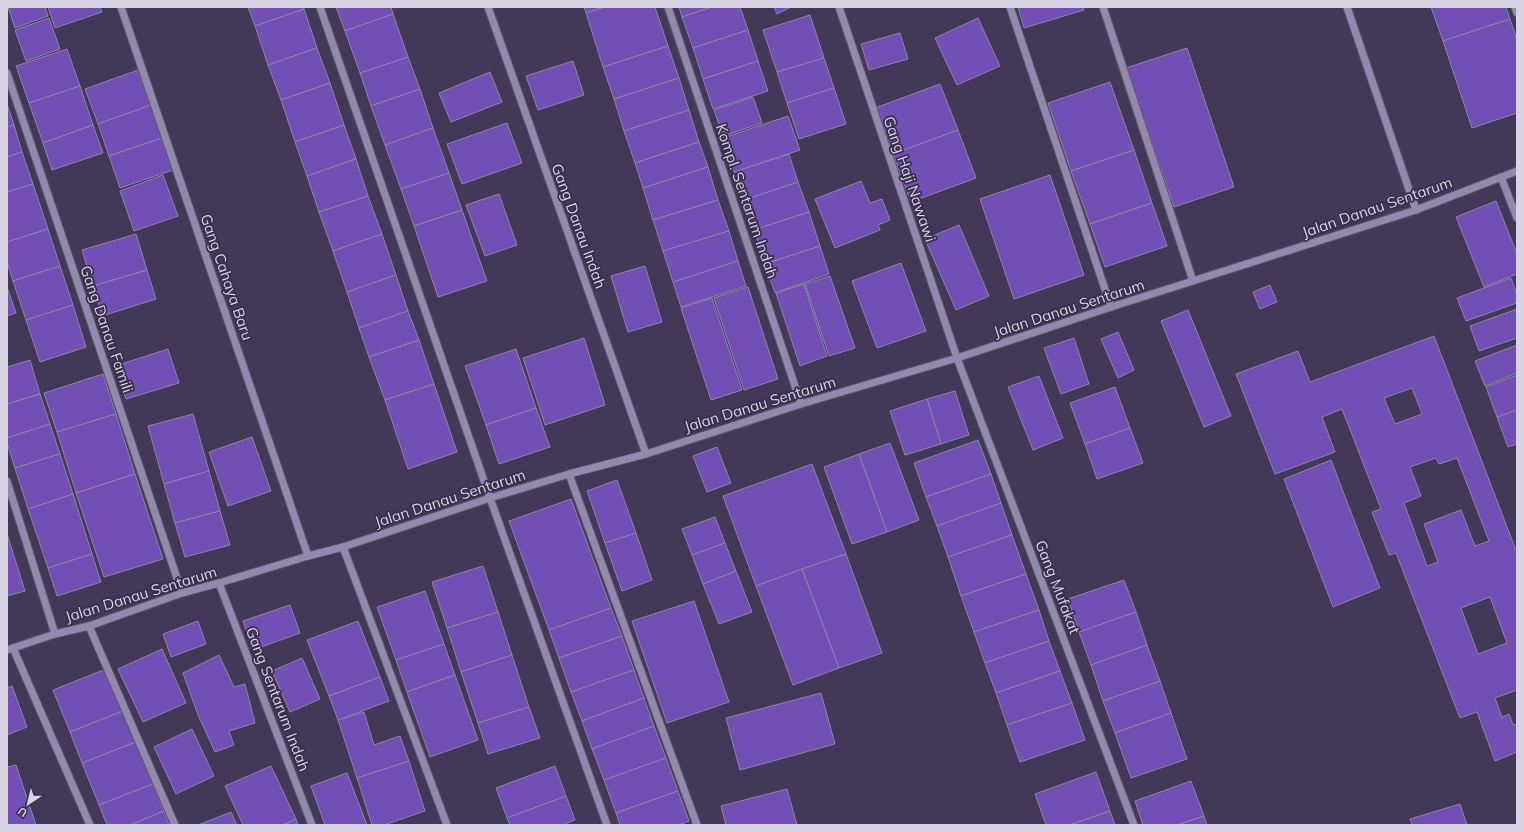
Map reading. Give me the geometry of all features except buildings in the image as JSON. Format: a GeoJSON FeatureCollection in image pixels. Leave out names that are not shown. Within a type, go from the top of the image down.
{"type":"FeatureCollection","features":[{"type":"Feature","properties":{"kind":"street","name":"Gang Cahaya Baru"},"geometry":{"type":"LineString","coordinates":[[121,7],[308,556]]}},
{"type":"Feature","properties":{"kind":"street"},"geometry":{"type":"LineString","coordinates":[[320,7],[490,498],[607,825]]}},
{"type":"Feature","properties":{"kind":"street","name":"Gang Danau Indah"},"geometry":{"type":"LineString","coordinates":[[488,7],[646,454]]}},
{"type":"Feature","properties":{"kind":"street","name":"Kompl. Sentarum Indah"},"geometry":{"type":"LineString","coordinates":[[668,7],[802,404]]}},
{"type":"Feature","properties":{"kind":"street","name":"Gang Haji Nawawi"},"geometry":{"type":"LineString","coordinates":[[839,7],[957,358]]}},
{"type":"Feature","properties":{"kind":"street"},"geometry":{"type":"LineString","coordinates":[[1010,7],[1111,307]]}},
{"type":"Feature","properties":{"kind":"street"},"geometry":{"type":"LineString","coordinates":[[1103,7],[1193,281]]}},
{"type":"Feature","properties":{"kind":"street"},"geometry":{"type":"LineString","coordinates":[[1348,7],[1416,210]]}},
{"type":"Feature","properties":{"kind":"street"},"geometry":{"type":"LineString","coordinates":[[1515,7],[1517,13]]}},
{"type":"Feature","properties":{"kind":"street","name":"Gang Danau Famili"},"geometry":{"type":"LineString","coordinates":[[7,73],[182,593]]}},
{"type":"Feature","properties":{"kind":"street","name":"Jalan Danau Sentarum"},"geometry":{"type":"LineString","coordinates":[[10,649],[55,634],[89,626],[182,593],[343,547],[490,498],[569,474],[646,454],[802,404],[957,358],[1111,307],[1416,210],[1517,171]]}},
{"type":"Feature","properties":{"kind":"street"},"geometry":{"type":"LineString","coordinates":[[1501,177],[1517,218]]}},
{"type":"Feature","properties":{"kind":"street","name":"Gang Mufakat"},"geometry":{"type":"LineString","coordinates":[[957,358],[1134,825]]}},
{"type":"Feature","properties":{"kind":"street"},"geometry":{"type":"LineString","coordinates":[[569,474],[697,825]]}},
{"type":"Feature","properties":{"kind":"street"},"geometry":{"type":"LineString","coordinates":[[7,482],[55,634]]}},
{"type":"Feature","properties":{"kind":"street"},"geometry":{"type":"LineString","coordinates":[[343,547],[447,825]]}},
{"type":"Feature","properties":{"kind":"street","name":"Gang Sentarum Indah"},"geometry":{"type":"LineString","coordinates":[[219,583],[312,825]]}},
{"type":"Feature","properties":{"kind":"street"},"geometry":{"type":"LineString","coordinates":[[89,626],[175,825]]}},
{"type":"Feature","properties":{"kind":"street"},"geometry":{"type":"LineString","coordinates":[[10,649],[90,825]]}}]}
